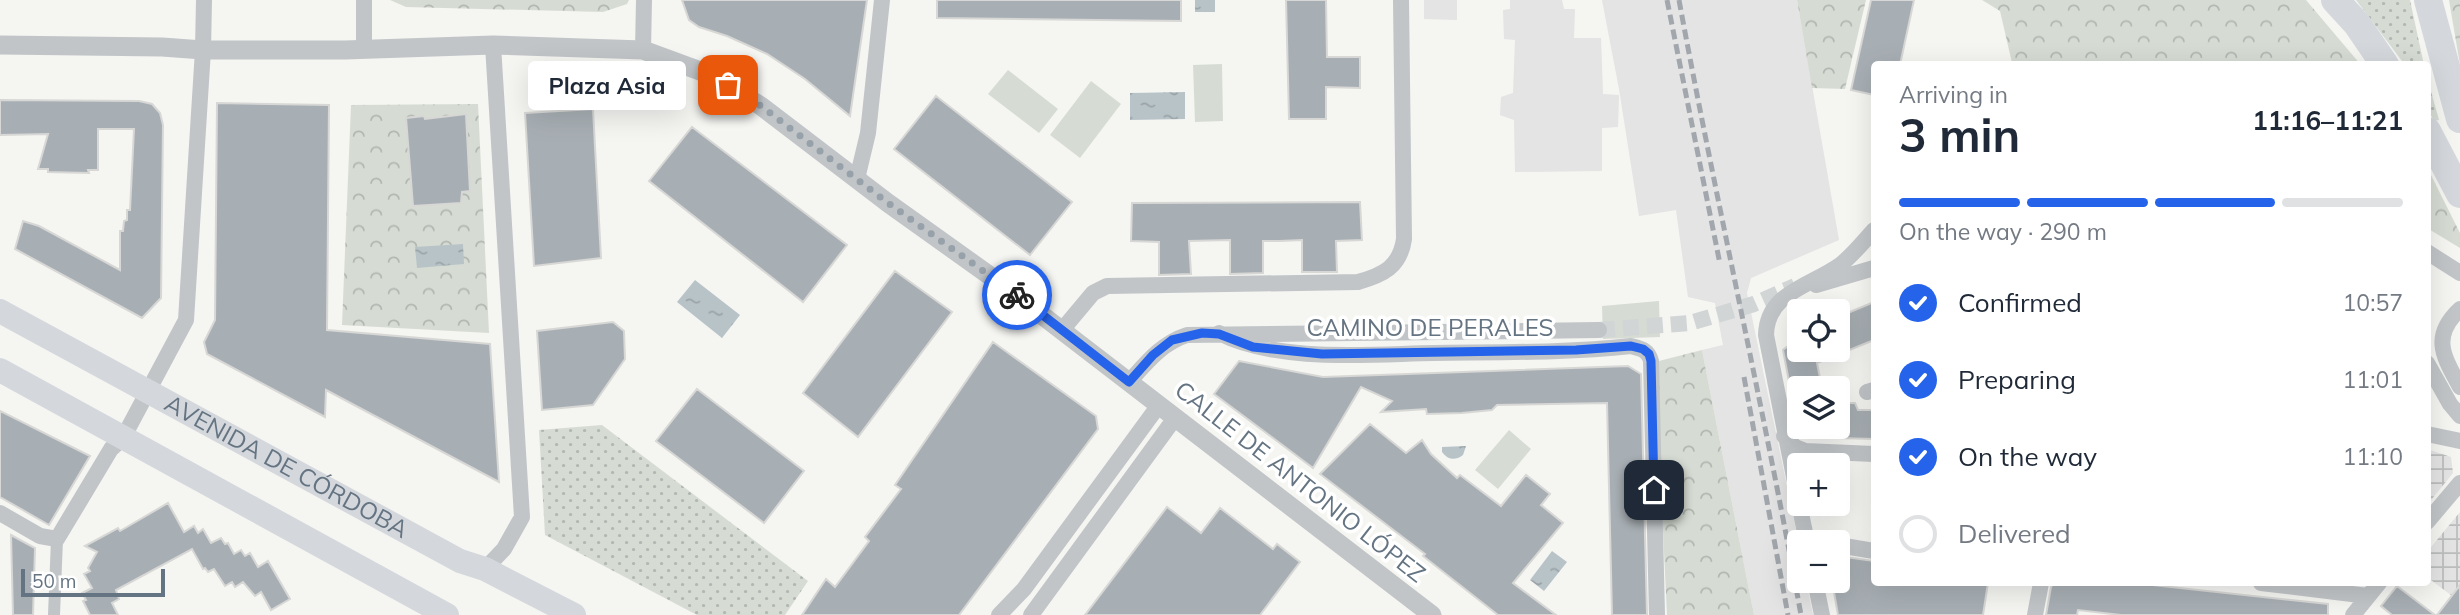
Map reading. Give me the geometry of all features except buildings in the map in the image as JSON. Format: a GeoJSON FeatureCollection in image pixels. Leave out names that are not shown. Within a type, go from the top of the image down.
{"type":"FeatureCollection","features":[{"type":"Feature","properties":{"kind":"highway"},"geometry":{"type":"LineString","coordinates":[[2335,0],[2357,24],[2382,61]]}},
{"type":"Feature","properties":{"kind":"highway"},"geometry":{"type":"LineString","coordinates":[[2428,0],[2460,119]]}},
{"type":"Feature","properties":{"kind":"highway"},"geometry":{"type":"LineString","coordinates":[[2431,139],[2460,194]]}},
{"type":"Feature","properties":{"kind":"main road","name":"AVENIDA DE CÓRDOBA"},"geometry":{"type":"LineString","coordinates":[[0,310],[460,561],[485,569],[574,615]]}},
{"type":"Feature","properties":{"kind":"main road","name":"AVENIDA DE CÓRDOBA"},"geometry":{"type":"LineString","coordinates":[[0,370],[447,615]]}},
{"type":"Feature","properties":{"kind":"street"},"geometry":{"type":"LineString","coordinates":[[54,615],[57,538],[111,449],[122,438],[186,320],[204,0]]}},
{"type":"Feature","properties":{"kind":"street"},"geometry":{"type":"LineString","coordinates":[[363,0],[364,48]]}},
{"type":"Feature","properties":{"kind":"street"},"geometry":{"type":"LineString","coordinates":[[643,50],[644,0]]}},
{"type":"Feature","properties":{"kind":"street"},"geometry":{"type":"LineString","coordinates":[[857,179],[868,133],[882,0]]}},
{"type":"Feature","properties":{"kind":"street","name":"CAMINO DE PERALES"},"geometry":{"type":"LineString","coordinates":[[1062,330],[1093,293],[1107,286],[1358,282],[1380,276],[1395,262],[1402,251],[1404,239],[1401,0]]}},
{"type":"Feature","properties":{"kind":"street","name":"CALLE DE ANTONIO LÓPEZ"},"geometry":{"type":"LineString","coordinates":[[0,45],[203,50],[494,45],[643,50],[711,75],[761,106],[1062,330],[1432,615]]}},
{"type":"Feature","properties":{"kind":"street"},"geometry":{"type":"LineString","coordinates":[[485,569],[504,549],[522,517],[494,45]]}},
{"type":"Feature","properties":{"kind":"street"},"geometry":{"type":"LineString","coordinates":[[1788,453],[1766,323],[1776,303],[1842,264],[1871,233]]}},
{"type":"Feature","properties":{"kind":"street"},"geometry":{"type":"LineString","coordinates":[[2431,255],[2460,273]]}},
{"type":"Feature","properties":{"kind":"street"},"geometry":{"type":"LineString","coordinates":[[1805,284],[1820,285],[1871,269]]}},
{"type":"Feature","properties":{"kind":"street"},"geometry":{"type":"LineString","coordinates":[[2459,385],[2445,360],[2442,346],[2443,332],[2460,309]]}},
{"type":"Feature","properties":{"kind":"street","name":"CAMINO DE PERALES"},"geometry":{"type":"LineString","coordinates":[[1129,382],[1153,355],[1172,340],[1187,335],[1599,330]]}},
{"type":"Feature","properties":{"kind":"street","name":"CAMINO DE PERALES"},"geometry":{"type":"LineString","coordinates":[[1219,334],[1253,347],[1322,354],[1576,350],[1631,346],[1643,349],[1649,354],[1651,361],[1657,615]]}},
{"type":"Feature","properties":{"kind":"street"},"geometry":{"type":"LineString","coordinates":[[2431,370],[2460,416]]}},
{"type":"Feature","properties":{"kind":"street"},"geometry":{"type":"LineString","coordinates":[[999,615],[1024,589],[1159,405]]}},
{"type":"Feature","properties":{"kind":"street"},"geometry":{"type":"LineString","coordinates":[[1031,615],[1175,418]]}},
{"type":"Feature","properties":{"kind":"street"},"geometry":{"type":"LineString","coordinates":[[1784,436],[1805,451],[1871,454]]}},
{"type":"Feature","properties":{"kind":"street"},"geometry":{"type":"LineString","coordinates":[[2431,436],[2460,441]]}},
{"type":"Feature","properties":{"kind":"street"},"geometry":{"type":"LineString","coordinates":[[2431,517],[2460,483]]}},
{"type":"Feature","properties":{"kind":"street"},"geometry":{"type":"LineString","coordinates":[[0,513],[40,536],[57,538]]}},
{"type":"Feature","properties":{"kind":"street"},"geometry":{"type":"LineString","coordinates":[[1850,547],[1871,550]]}},
{"type":"Feature","properties":{"kind":"street"},"geometry":{"type":"LineString","coordinates":[[2035,615],[2040,586]]}},
{"type":"Feature","properties":{"kind":"street"},"geometry":{"type":"LineString","coordinates":[[2273,586],[2363,608],[2377,586]]}},
{"type":"Feature","properties":{"kind":"street"},"geometry":{"type":"LineString","coordinates":[[1817,593],[1822,615]]}},
{"type":"Feature","properties":{"kind":"shaded area"},"geometry":{"type":"Polygon","coordinates":[[[1424,0],[1457,0],[1457,20],[1424,19],[1424,0]]]}},
{"type":"Feature","properties":{"kind":"shaded area"},"geometry":{"type":"Polygon","coordinates":[[[1510,0],[1562,0],[1564,9],[1575,9],[1574,38],[1601,38],[1603,94],[1619,95],[1618,127],[1602,128],[1602,171],[1515,172],[1514,120],[1500,115],[1501,97],[1513,93],[1515,40],[1504,39],[1503,10],[1510,9],[1510,0]]]}},
{"type":"Feature","properties":{"kind":"shaded area"},"geometry":{"type":"Polygon","coordinates":[[[1602,0],[1797,0],[1839,240],[1751,278],[1747,293],[1787,487],[1787,516],[1793,516],[1796,530],[1787,530],[1787,593],[1808,593],[1813,615],[1754,615],[1702,350],[1723,345],[1715,303],[1688,297],[1676,210],[1639,216],[1602,0]]]}},
{"type":"Feature","properties":{"kind":"shaded area"},"geometry":{"type":"Polygon","coordinates":[[[2431,450],[2451,457],[2453,473],[2431,500],[2431,450]]]}},
{"type":"Feature","properties":{"kind":"shaded area"},"geometry":{"type":"Polygon","coordinates":[[[2460,512],[2460,602],[2431,580],[2431,547],[2460,512]]]}},
{"type":"Feature","properties":{"kind":"green space"},"geometry":{"type":"Polygon","coordinates":[[[390,0],[629,0],[627,4],[603,12],[406,7],[390,0]]]}},
{"type":"Feature","properties":{"kind":"green space"},"geometry":{"type":"Polygon","coordinates":[[[1797,0],[1866,0],[1845,89],[1812,88],[1797,0]]]}},
{"type":"Feature","properties":{"kind":"green space"},"geometry":{"type":"Polygon","coordinates":[[[1982,0],[2306,0],[2358,61],[2012,61],[2000,11],[1982,0]]]}},
{"type":"Feature","properties":{"kind":"green space"},"geometry":{"type":"Polygon","coordinates":[[[2356,0],[2410,0],[2423,61],[2402,61],[2356,0]]]}},
{"type":"Feature","properties":{"kind":"green space"},"geometry":{"type":"Polygon","coordinates":[[[2449,0],[2460,0],[2460,65],[2449,0]]]}},
{"type":"Feature","properties":{"kind":"green space"},"geometry":{"type":"Polygon","coordinates":[[[1222,64],[1223,121],[1195,122],[1193,65],[1222,64]]]}},
{"type":"Feature","properties":{"kind":"green space"},"geometry":{"type":"Polygon","coordinates":[[[1008,70],[1058,109],[1039,133],[988,94],[1008,70]]]}},
{"type":"Feature","properties":{"kind":"green space"},"geometry":{"type":"Polygon","coordinates":[[[1091,81],[1121,104],[1080,158],[1050,135],[1091,81]]]}},
{"type":"Feature","properties":{"kind":"green space"},"geometry":{"type":"Polygon","coordinates":[[[2431,91],[2439,120],[2434,121],[2431,115],[2431,91]]]}},
{"type":"Feature","properties":{"kind":"green space"},"geometry":{"type":"Polygon","coordinates":[[[478,104],[489,333],[342,325],[351,105],[478,104]]]}},
{"type":"Feature","properties":{"kind":"green space"},"geometry":{"type":"Polygon","coordinates":[[[2431,175],[2460,233],[2460,248],[2431,230],[2431,175]]]}},
{"type":"Feature","properties":{"kind":"green space"},"geometry":{"type":"Polygon","coordinates":[[[1659,301],[1660,337],[1603,339],[1602,306],[1659,301]]]}},
{"type":"Feature","properties":{"kind":"green space"},"geometry":{"type":"Polygon","coordinates":[[[1702,350],[1754,615],[1667,615],[1655,362],[1702,350]]]}},
{"type":"Feature","properties":{"kind":"green space"},"geometry":{"type":"Polygon","coordinates":[[[602,425],[808,581],[785,615],[697,615],[545,535],[539,430],[602,425]]]}},
{"type":"Feature","properties":{"kind":"green space"},"geometry":{"type":"Polygon","coordinates":[[[1509,430],[1531,449],[1498,489],[1475,470],[1509,430]]]}},
{"type":"Feature","properties":{"kind":"water"},"geometry":{"type":"Polygon","coordinates":[[[1195,0],[1215,0],[1215,12],[1195,12],[1195,0]]]}},
{"type":"Feature","properties":{"kind":"water"},"geometry":{"type":"Polygon","coordinates":[[[1185,92],[1185,119],[1130,120],[1130,93],[1185,92]]]}},
{"type":"Feature","properties":{"kind":"water"},"geometry":{"type":"Polygon","coordinates":[[[463,244],[464,264],[417,268],[415,247],[463,244]]]}},
{"type":"Feature","properties":{"kind":"water"},"geometry":{"type":"Polygon","coordinates":[[[695,280],[740,315],[722,338],[677,302],[695,280]]]}},
{"type":"Feature","properties":{"kind":"water"},"geometry":{"type":"Polygon","coordinates":[[[1466,446],[1463,455],[1454,459],[1442,452],[1442,447],[1466,446]]]}},
{"type":"Feature","properties":{"kind":"water"},"geometry":{"type":"Polygon","coordinates":[[[1552,551],[1567,562],[1544,591],[1530,580],[1552,551]]]}},
{"type":"Feature","properties":{"kind":"tunnel"},"geometry":{"type":"LineString","coordinates":[[1599,330],[1690,323],[1754,304],[1795,286]]}},
{"type":"Feature","properties":{"kind":"railway"},"geometry":{"type":"LineString","coordinates":[[1667,0],[1720,264]]}},
{"type":"Feature","properties":{"kind":"railway"},"geometry":{"type":"LineString","coordinates":[[1679,0],[1801,615]]}},
{"type":"Feature","properties":{"kind":"railway"},"geometry":{"type":"LineString","coordinates":[[1744,377],[1788,615]]}},
{"type":"Feature","properties":{"kind":"way so far"},"geometry":{"type":"LineString","coordinates":[[728,85],[761,106],[888,203],[1017,295]]}},
{"type":"Feature","properties":{"kind":"place","name":"Plaza Asia"},"geometry":{"type":"Point","coordinates":[728,85]}},
{"type":"Feature","properties":{"kind":"route"},"geometry":{"type":"LineString","coordinates":[[1017,295],[1129,382],[1153,355],[1172,340],[1202,333],[1219,334],[1253,347],[1322,354],[1576,350],[1631,346],[1643,349],[1649,354],[1651,361],[1654,490]]}}]}
